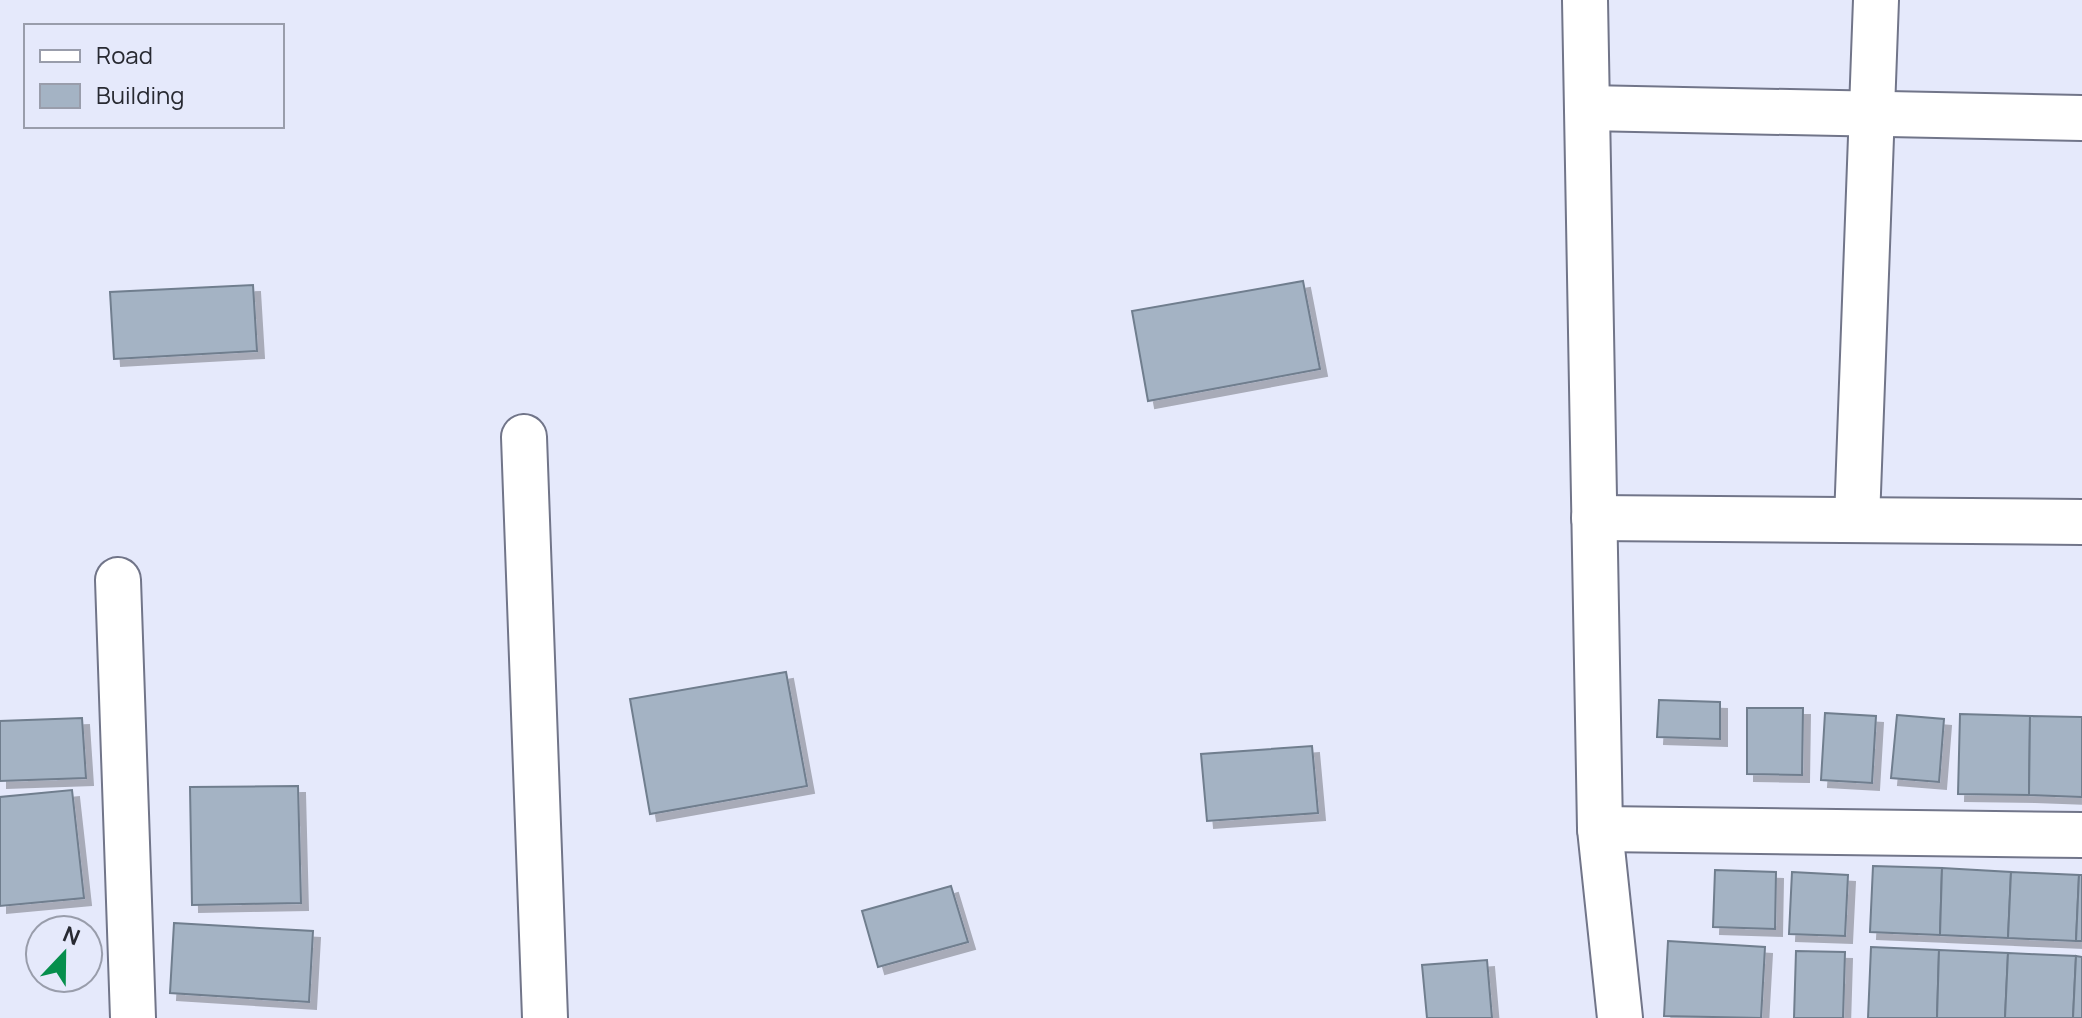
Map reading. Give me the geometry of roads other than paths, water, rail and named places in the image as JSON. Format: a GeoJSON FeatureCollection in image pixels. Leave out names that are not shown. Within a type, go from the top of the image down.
{"type":"FeatureCollection","features":[{"type":"Feature","properties":{"kind":"street"},"geometry":{"type":"LineString","coordinates":[[1585,0],[1600,829],[1620,1018]]}},
{"type":"Feature","properties":{"kind":"street"},"geometry":{"type":"LineString","coordinates":[[1857,520],[1876,0]]}},
{"type":"Feature","properties":{"kind":"street"},"geometry":{"type":"LineString","coordinates":[[1587,108],[2082,118]]}},
{"type":"Feature","properties":{"kind":"street"},"geometry":{"type":"LineString","coordinates":[[524,437],[545,1018]]}},
{"type":"Feature","properties":{"kind":"street"},"geometry":{"type":"LineString","coordinates":[[1594,518],[2082,522]]}},
{"type":"Feature","properties":{"kind":"street"},"geometry":{"type":"LineString","coordinates":[[118,580],[133,1018]]}},
{"type":"Feature","properties":{"kind":"street"},"geometry":{"type":"LineString","coordinates":[[1600,829],[2082,835]]}}]}
